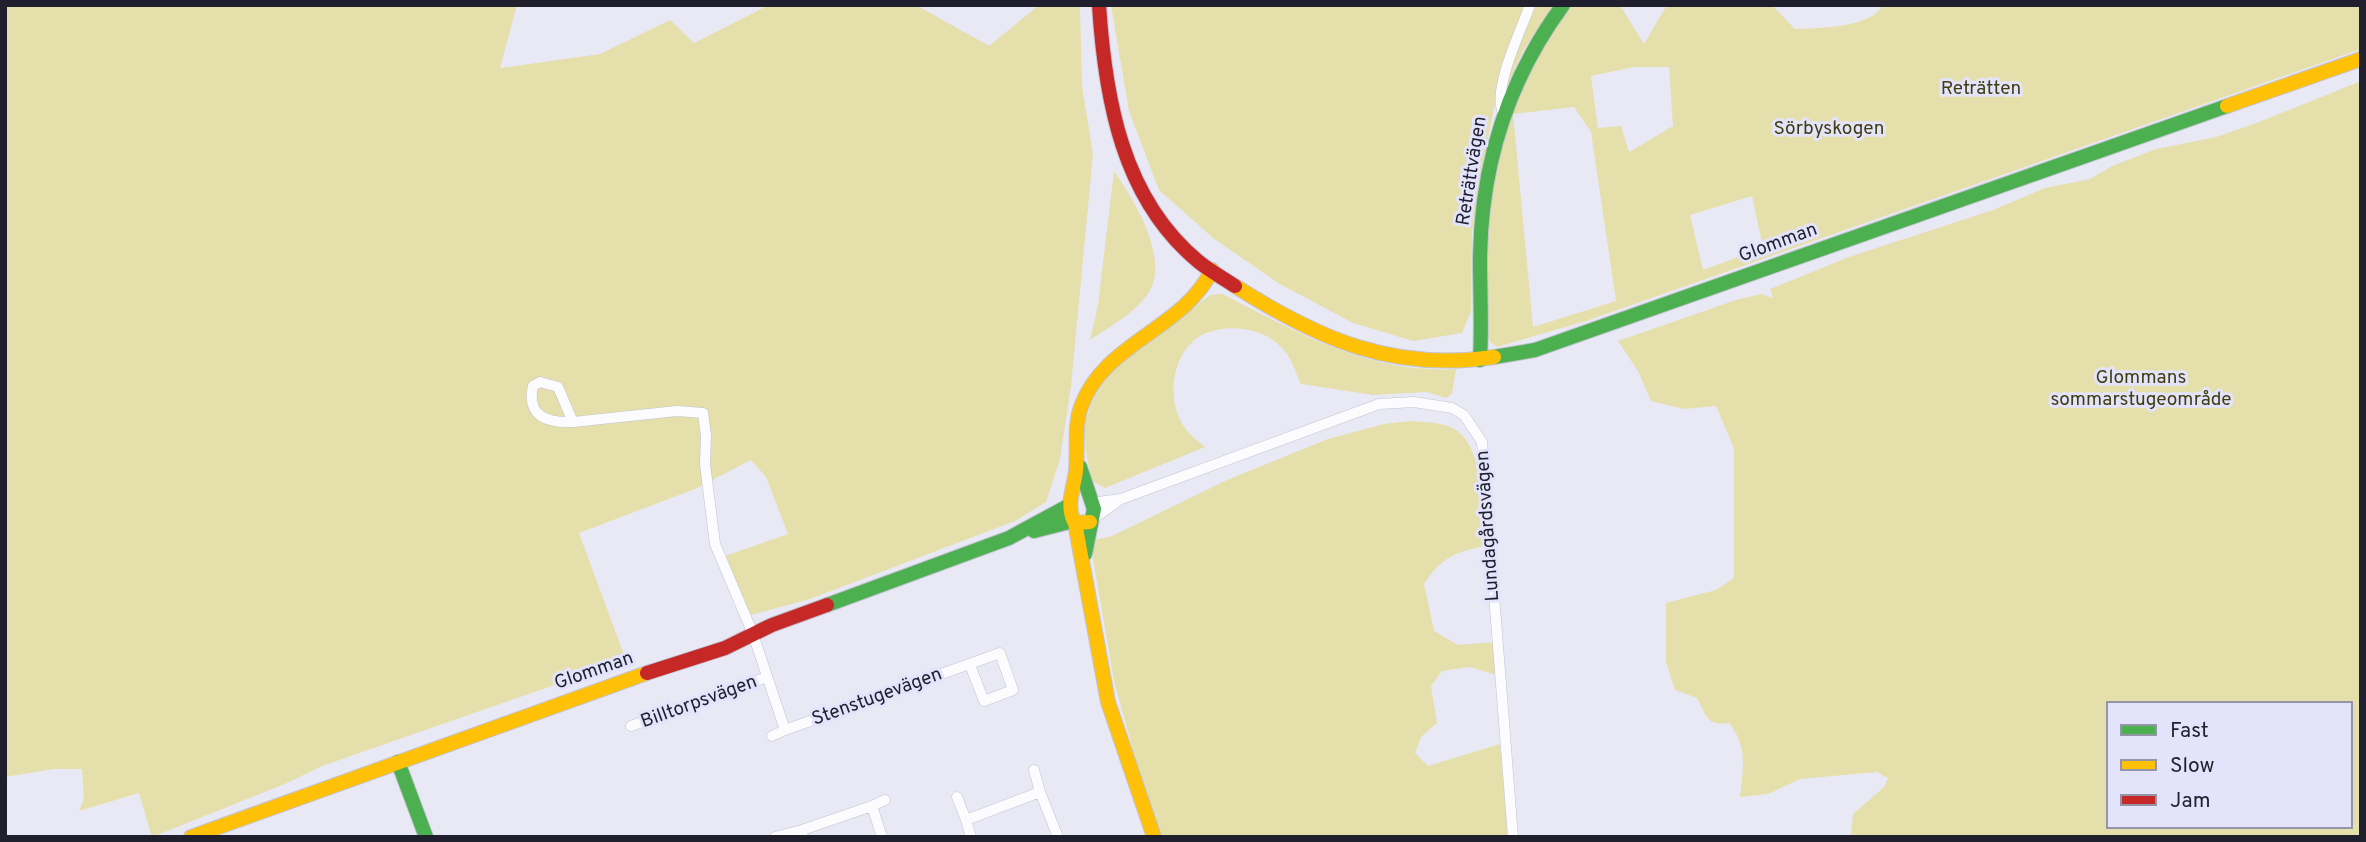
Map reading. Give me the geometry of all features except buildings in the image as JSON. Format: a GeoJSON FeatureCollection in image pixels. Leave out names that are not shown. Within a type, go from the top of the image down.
{"type":"FeatureCollection","features":[{"type":"Feature","properties":{"kind":"street","name":"Glomman"},"geometry":{"type":"LineString","coordinates":[[1099,5],[1103,74],[1116,131],[1150,201],[1212,270],[1264,304],[1338,342],[1417,361],[1480,360],[1535,350],[2361,59]]}},
{"type":"Feature","properties":{"kind":"street"},"geometry":{"type":"LineString","coordinates":[[1502,110],[1499,101],[1504,78],[1530,5]]}},
{"type":"Feature","properties":{"kind":"street","name":"Reträttvägen"},"geometry":{"type":"LineString","coordinates":[[1480,360],[1480,259],[1485,191],[1502,110],[1524,62],[1563,5]]}},
{"type":"Feature","properties":{"kind":"street"},"geometry":{"type":"LineString","coordinates":[[1083,521],[1069,514],[1077,456],[1077,423],[1090,384],[1105,365],[1124,349],[1192,302],[1208,284],[1212,270]]}},
{"type":"Feature","properties":{"kind":"street"},"geometry":{"type":"LineString","coordinates":[[573,422],[558,387],[540,382],[533,386],[536,412],[555,423],[573,422],[677,411],[703,413],[705,464],[715,544],[753,634],[785,730]]}},
{"type":"Feature","properties":{"kind":"street","name":"Lundagårdsvägen"},"geometry":{"type":"LineString","coordinates":[[1083,521],[1121,499],[1380,404],[1434,404],[1464,415],[1482,442],[1513,837]]}},
{"type":"Feature","properties":{"kind":"street"},"geometry":{"type":"LineString","coordinates":[[1077,456],[1094,509],[1083,521],[1085,562],[1108,702],[1154,837]]}},
{"type":"Feature","properties":{"kind":"street"},"geometry":{"type":"LineString","coordinates":[[1071,504],[1080,499],[1090,502]]}},
{"type":"Feature","properties":{"kind":"street","name":"Lundagårdsvägen"},"geometry":{"type":"LineString","coordinates":[[1090,502],[1121,499]]}},
{"type":"Feature","properties":{"kind":"street","name":"Glomman"},"geometry":{"type":"LineString","coordinates":[[1009,538],[1071,504]]}},
{"type":"Feature","properties":{"kind":"street","name":"Glomman"},"geometry":{"type":"LineString","coordinates":[[191,837],[584,694],[725,648],[753,634],[1009,538],[1083,521]]}},
{"type":"Feature","properties":{"kind":"street","name":"Stenstugevägen"},"geometry":{"type":"LineString","coordinates":[[772,736],[1000,653],[1013,690],[985,701],[970,665]]}},
{"type":"Feature","properties":{"kind":"street","name":"Billtorpsvägen"},"geometry":{"type":"LineString","coordinates":[[631,726],[767,677]]}},
{"type":"Feature","properties":{"kind":"street"},"geometry":{"type":"LineString","coordinates":[[398,762],[426,837]]}},
{"type":"Feature","properties":{"kind":"street"},"geometry":{"type":"LineString","coordinates":[[1034,770],[1058,837]]}},
{"type":"Feature","properties":{"kind":"street"},"geometry":{"type":"LineString","coordinates":[[966,820],[1040,792]]}},
{"type":"Feature","properties":{"kind":"street"},"geometry":{"type":"LineString","coordinates":[[957,797],[971,837]]}},
{"type":"Feature","properties":{"kind":"street"},"geometry":{"type":"LineString","coordinates":[[775,837],[803,833],[885,800]]}},
{"type":"Feature","properties":{"kind":"street"},"geometry":{"type":"LineString","coordinates":[[872,806],[882,837]]}},
{"type":"Feature","properties":{"kind":"green space"},"geometry":{"type":"Polygon","coordinates":[[[5,5],[517,5],[500,68],[600,54],[670,20],[694,43],[769,5],[916,5],[989,46],[1039,5],[1080,5],[1082,86],[1093,154],[1071,386],[1060,459],[1046,502],[1015,521],[810,599],[751,615],[725,556],[788,534],[766,477],[751,460],[695,489],[579,533],[626,660],[322,766],[285,784],[152,837],[139,793],[79,811],[84,799],[82,769],[53,769],[5,777],[5,5]]]}},
{"type":"Feature","properties":{"kind":"green space"},"geometry":{"type":"Polygon","coordinates":[[[1111,5],[1527,5],[1499,83],[1489,133],[1472,231],[1471,311],[1462,333],[1413,341],[1353,323],[1278,283],[1213,238],[1159,190],[1129,111],[1111,5]]]}},
{"type":"Feature","properties":{"kind":"green space"},"geometry":{"type":"Polygon","coordinates":[[[1531,5],[1554,5],[1523,51],[1503,95],[1531,5]]]}},
{"type":"Feature","properties":{"kind":"green space","name":"Sörbyskogen"},"geometry":{"type":"Polygon","coordinates":[[[1569,5],[1620,5],[1644,44],[1667,5],[1772,5],[1795,29],[1856,22],[1877,13],[1883,5],[2361,5],[2361,49],[1586,321],[1497,347],[1490,342],[1486,328],[1484,249],[1493,154],[1519,78],[1569,5]],[[1634,67],[1591,76],[1598,128],[1621,126],[1629,152],[1673,126],[1669,67],[1634,67]],[[1574,107],[1513,114],[1533,327],[1616,301],[1591,132],[1574,107]],[[1752,196],[1690,215],[1703,270],[1763,248],[1752,196]]]}},
{"type":"Feature","properties":{"kind":"green space","name":"Glommans sommarstugeområde"},"geometry":{"type":"Polygon","coordinates":[[[2361,81],[2361,837],[1851,837],[1853,814],[1884,787],[1888,778],[1877,772],[1800,779],[1768,794],[1740,797],[1743,758],[1735,732],[1729,723],[1711,721],[1697,698],[1675,690],[1666,662],[1666,603],[1716,590],[1734,578],[1734,448],[1716,406],[1684,409],[1651,401],[1638,371],[1618,341],[1736,300],[1761,294],[1773,298],[1770,289],[1849,257],[1993,210],[2045,188],[2090,179],[2112,166],[2156,149],[2216,137],[2361,81]]]}},
{"type":"Feature","properties":{"kind":"green space"},"geometry":{"type":"Polygon","coordinates":[[[1114,171],[1146,229],[1155,263],[1154,278],[1149,292],[1137,306],[1090,340],[1098,305],[1114,171]]]}},
{"type":"Feature","properties":{"kind":"green space"},"geometry":{"type":"Polygon","coordinates":[[[1222,294],[1334,348],[1393,365],[1456,369],[1452,394],[1446,398],[1427,392],[1373,395],[1301,384],[1287,354],[1271,339],[1238,328],[1215,330],[1204,334],[1184,352],[1175,377],[1175,404],[1179,417],[1187,431],[1205,447],[1105,488],[1092,481],[1085,432],[1090,409],[1100,389],[1115,370],[1152,337],[1210,295],[1222,294]]]}},
{"type":"Feature","properties":{"kind":"green space"},"geometry":{"type":"Polygon","coordinates":[[[1410,421],[1448,426],[1460,434],[1470,446],[1476,461],[1483,497],[1486,546],[1450,557],[1424,584],[1434,631],[1458,645],[1494,642],[1496,675],[1470,667],[1442,671],[1431,686],[1437,723],[1421,737],[1415,753],[1428,766],[1500,744],[1508,837],[1162,837],[1142,783],[1114,681],[1090,541],[1112,536],[1227,480],[1328,439],[1384,424],[1410,421]]]}},
{"type":"Feature","properties":{"kind":"traffic: fast"},"geometry":{"type":"LineString","coordinates":[[1480,360],[1482,224],[1492,157],[1512,94],[1543,34],[1563,5]]}},
{"type":"Feature","properties":{"kind":"traffic: fast"},"geometry":{"type":"LineString","coordinates":[[1494,357],[1535,350],[2227,106]]}},
{"type":"Feature","properties":{"kind":"traffic: fast"},"geometry":{"type":"LineString","coordinates":[[1080,467],[1094,509],[1085,554]]}},
{"type":"Feature","properties":{"kind":"traffic: fast"},"geometry":{"type":"LineString","coordinates":[[827,605],[1009,538],[1070,505]]}},
{"type":"Feature","properties":{"kind":"traffic: fast"},"geometry":{"type":"LineString","coordinates":[[1034,531],[1073,521]]}},
{"type":"Feature","properties":{"kind":"traffic: fast"},"geometry":{"type":"LineString","coordinates":[[398,762],[426,837]]}},
{"type":"Feature","properties":{"kind":"traffic: slow"},"geometry":{"type":"LineString","coordinates":[[2227,106],[2361,59]]}},
{"type":"Feature","properties":{"kind":"traffic: slow"},"geometry":{"type":"LineString","coordinates":[[1090,522],[1075,523],[1071,511],[1081,407],[1092,385],[1107,367],[1183,308],[1212,270]]}},
{"type":"Feature","properties":{"kind":"traffic: slow"},"geometry":{"type":"LineString","coordinates":[[1235,286],[1296,322],[1358,347],[1423,360],[1494,357]]}},
{"type":"Feature","properties":{"kind":"traffic: slow"},"geometry":{"type":"LineString","coordinates":[[1075,523],[1108,702],[1154,837]]}},
{"type":"Feature","properties":{"kind":"traffic: slow"},"geometry":{"type":"LineString","coordinates":[[191,837],[647,673]]}},
{"type":"Feature","properties":{"kind":"traffic: jam"},"geometry":{"type":"LineString","coordinates":[[1099,5],[1106,76],[1113,111],[1135,178],[1173,237],[1199,262],[1235,286]]}},
{"type":"Feature","properties":{"kind":"traffic: jam"},"geometry":{"type":"LineString","coordinates":[[647,673],[725,648],[772,625],[827,605]]}},
{"type":"Feature","properties":{"kind":"park label","name":"Reträtten"},"geometry":{"type":"Point","coordinates":[1981,89]}}]}
